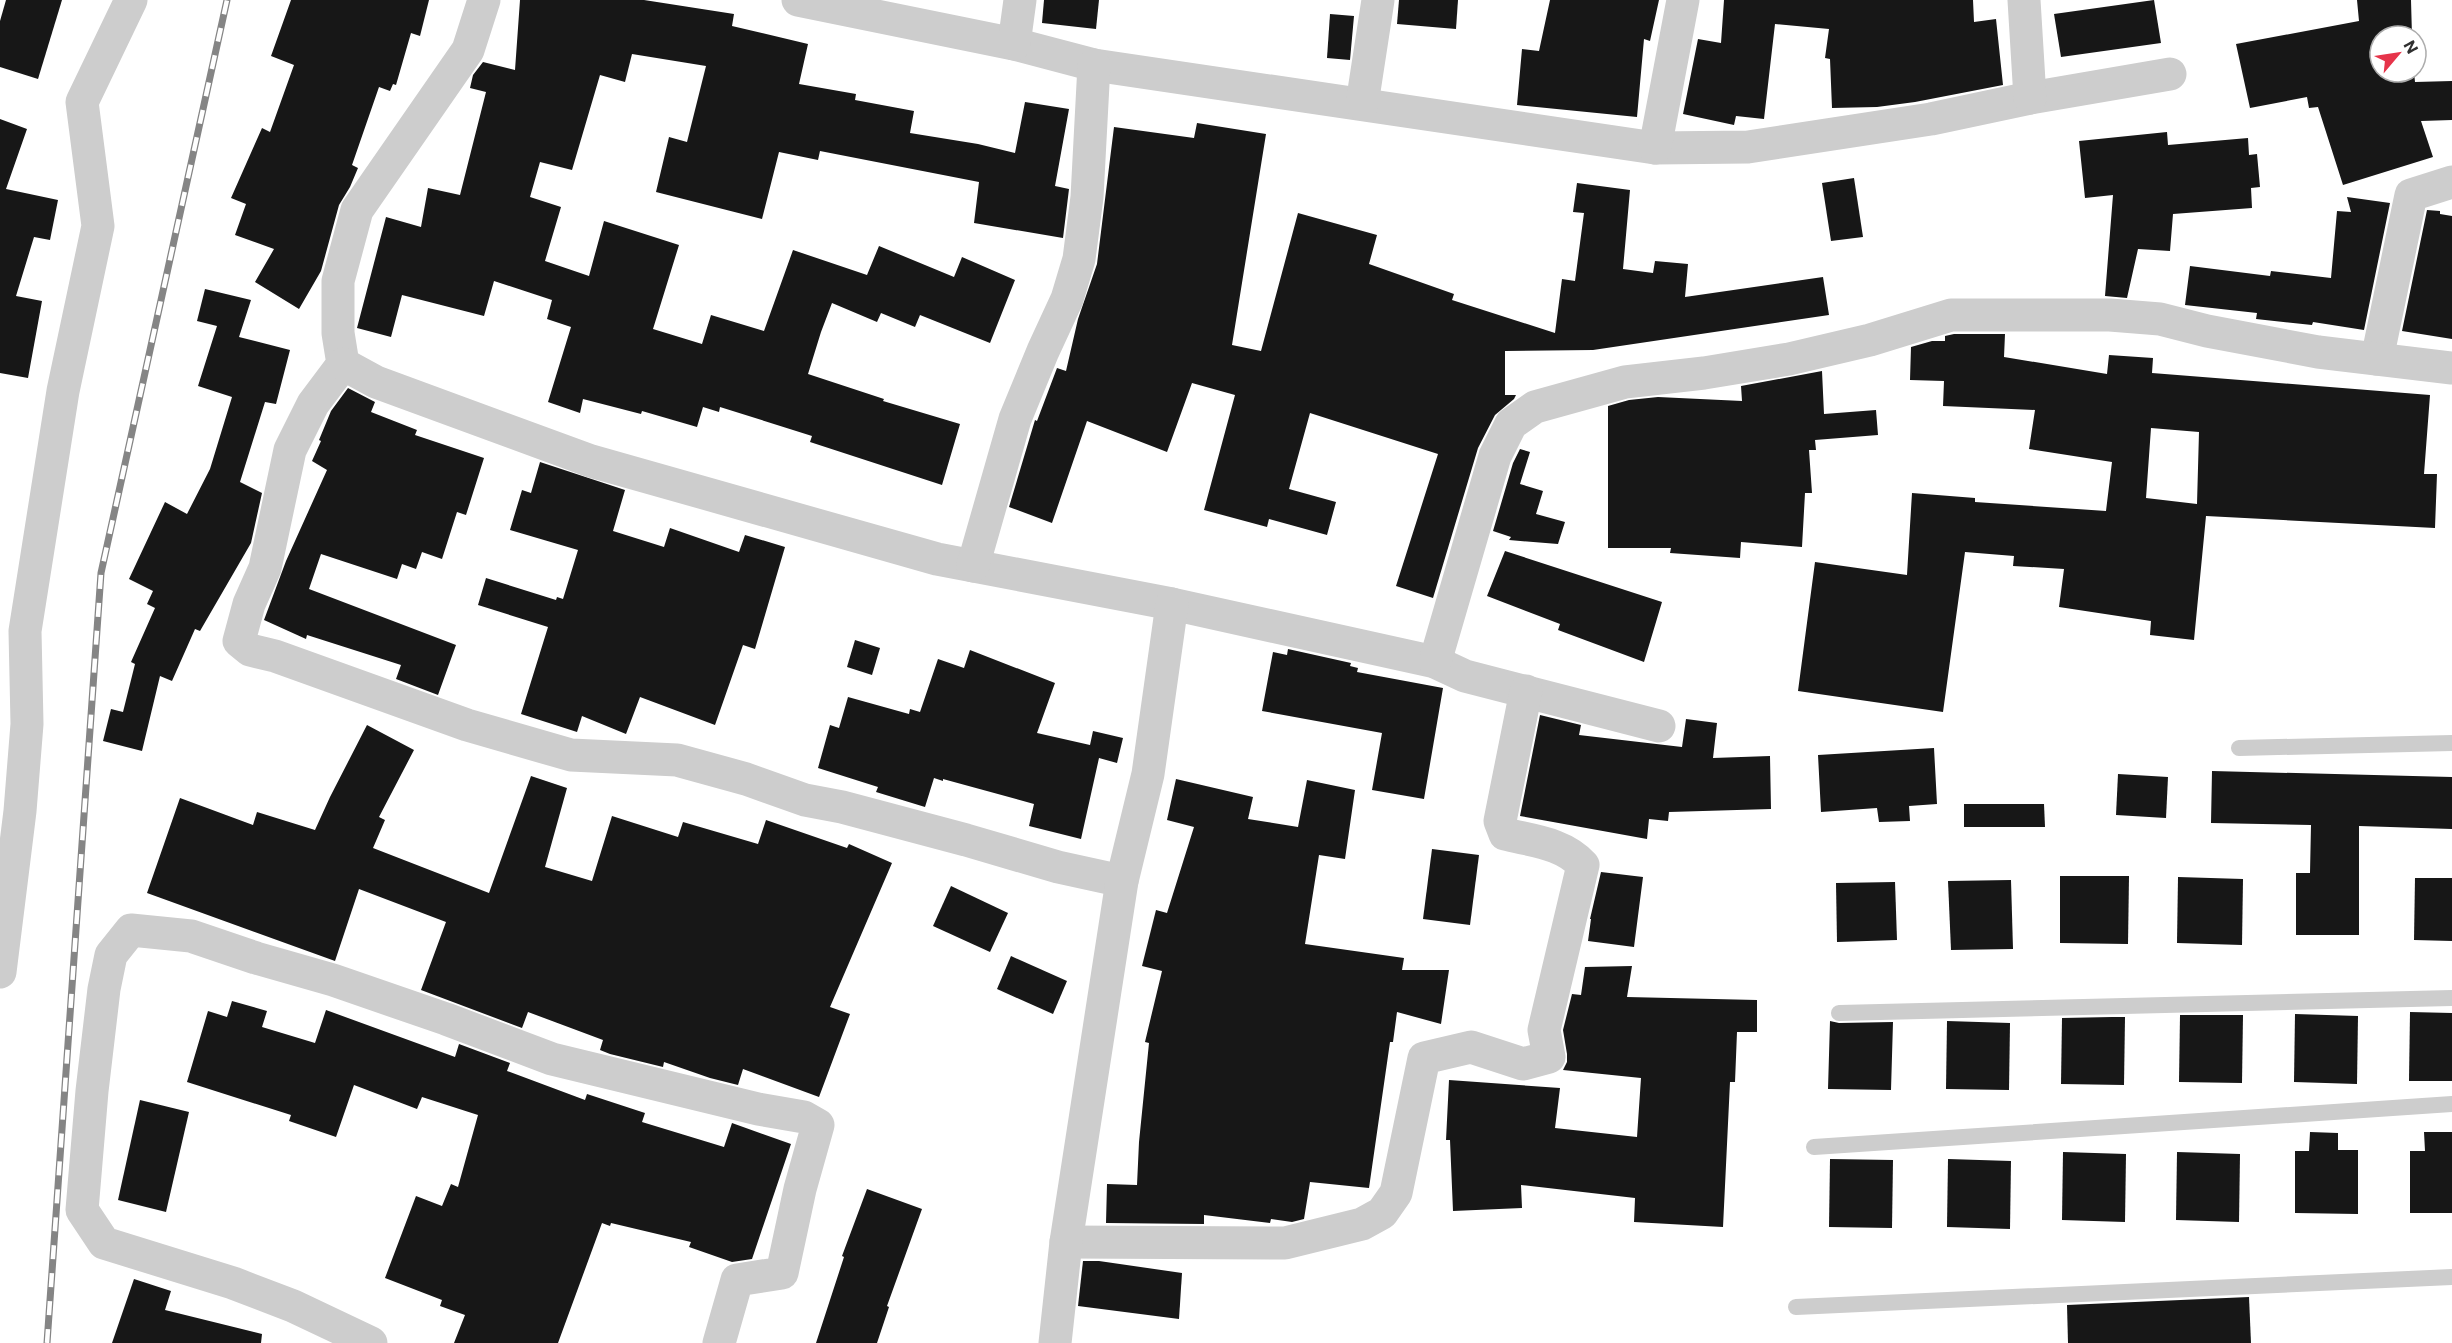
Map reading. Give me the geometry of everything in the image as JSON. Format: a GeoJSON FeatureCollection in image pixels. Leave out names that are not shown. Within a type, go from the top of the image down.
{"type":"FeatureCollection","features":[{"type":"Feature","properties":{"kind":"street"},"geometry":{"type":"LineString","coordinates":[[0,972],[4,905],[20,811],[27,724],[13,626],[98,226],[82,102],[132,0]]}},
{"type":"Feature","properties":{"kind":"street"},"geometry":{"type":"LineString","coordinates":[[484,0],[468,50],[357,210],[338,281],[338,333],[344,364],[313,404],[290,450],[265,568],[249,604],[239,641],[250,650],[275,656],[468,725],[571,755],[677,760],[746,779],[805,800],[842,807],[1058,867],[1122,881]]}},
{"type":"Feature","properties":{"kind":"street"},"geometry":{"type":"LineString","coordinates":[[798,0],[1014,44],[1094,66],[1655,148],[1748,147],[1931,119],[2030,98],[2170,75]]}},
{"type":"Feature","properties":{"kind":"street"},"geometry":{"type":"LineString","coordinates":[[1014,44],[1020,0]]}},
{"type":"Feature","properties":{"kind":"street"},"geometry":{"type":"LineString","coordinates":[[1362,104],[1378,0]]}},
{"type":"Feature","properties":{"kind":"street"},"geometry":{"type":"LineString","coordinates":[[1655,148],[1683,0]]}},
{"type":"Feature","properties":{"kind":"street"},"geometry":{"type":"LineString","coordinates":[[2025,0],[2030,98]]}},
{"type":"Feature","properties":{"kind":"street"},"geometry":{"type":"LineString","coordinates":[[973,566],[1015,419],[1067,299],[1079,259],[1087,197],[1094,66]]}},
{"type":"Feature","properties":{"kind":"street"},"geometry":{"type":"LineString","coordinates":[[2377,359],[2411,195],[2452,182]]}},
{"type":"Feature","properties":{"kind":"street"},"geometry":{"type":"LineString","coordinates":[[1435,662],[1495,456],[1511,424],[1535,407],[1625,382],[1704,373],[1789,359],[1870,340],[1951,315],[2110,315],[2160,319],[2207,331],[2318,352],[2452,368]]}},
{"type":"Feature","properties":{"kind":"street"},"geometry":{"type":"LineString","coordinates":[[344,364],[376,382],[591,461],[938,559],[1172,604],[1435,662],[1465,676],[1659,726]]}},
{"type":"Feature","properties":{"kind":"street"},"geometry":{"type":"LineString","coordinates":[[1055,1343],[1066,1242],[1122,881],[1148,774],[1172,604]]}},
{"type":"Feature","properties":{"kind":"street"},"geometry":{"type":"LineString","coordinates":[[1066,1242],[1285,1243],[1362,1224],[1382,1213],[1396,1193],[1424,1058],[1471,1047],[1523,1064],[1549,1057],[1544,1030],[1583,865],[1574,854],[1563,848],[1505,834],[1500,821],[1526,691]]}},
{"type":"Feature","properties":{"kind":"street"},"geometry":{"type":"LineString","coordinates":[[371,1343],[293,1306],[233,1283],[104,1244],[82,1210],[92,1091],[104,989],[111,955],[131,930],[191,936],[345,984],[552,1059],[758,1109],[804,1117],[818,1125],[800,1189],[782,1273],[737,1280],[719,1343]]}},
{"type":"Feature","properties":{"kind":"lane"},"geometry":{"type":"LineString","coordinates":[[2239,748],[2452,743]]}},
{"type":"Feature","properties":{"kind":"lane"},"geometry":{"type":"LineString","coordinates":[[1839,1013],[2452,998]]}},
{"type":"Feature","properties":{"kind":"lane"},"geometry":{"type":"LineString","coordinates":[[1814,1147],[2452,1104]]}},
{"type":"Feature","properties":{"kind":"lane"},"geometry":{"type":"LineString","coordinates":[[1796,1307],[2452,1277]]}},
{"type":"Feature","properties":{"kind":"building"},"geometry":{"type":"Polygon","coordinates":[[[6,0],[62,0],[38,79],[0,67],[0,21],[6,0]]]}},
{"type":"Feature","properties":{"kind":"building"},"geometry":{"type":"Polygon","coordinates":[[[291,0],[429,0],[420,36],[411,33],[396,85],[393,84],[390,91],[379,87],[352,165],[358,168],[339,205],[321,271],[299,309],[255,282],[274,249],[235,235],[246,204],[231,198],[262,128],[270,132],[294,65],[271,56],[291,0]]]}},
{"type":"Feature","properties":{"kind":"building"},"geometry":{"type":"Polygon","coordinates":[[[520,0],[644,0],[734,14],[732,26],[808,44],[799,84],[856,94],[855,100],[914,111],[910,133],[978,144],[1015,153],[1025,102],[1069,109],[1055,186],[1069,189],[1063,238],[974,223],[979,182],[820,151],[818,160],[779,152],[762,219],[656,192],[669,137],[687,142],[706,66],[632,54],[625,82],[600,75],[572,170],[540,162],[530,197],[561,207],[545,261],[589,276],[604,221],[679,245],[653,329],[702,344],[711,315],[764,331],[793,250],[867,275],[879,246],[954,277],[962,257],[1015,280],[990,343],[920,315],[915,327],[881,313],[877,322],[832,303],[821,332],[808,374],[884,399],[883,401],[960,424],[942,485],[810,442],[812,436],[720,407],[719,412],[703,407],[697,427],[642,411],[641,414],[583,399],[580,413],[548,402],[571,327],[547,319],[552,300],[494,281],[484,316],[402,295],[391,337],[357,328],[386,217],[421,227],[428,188],[460,195],[486,92],[470,88],[473,75],[483,62],[515,70],[520,0]]]}},
{"type":"Feature","properties":{"kind":"building"},"geometry":{"type":"Polygon","coordinates":[[[1044,0],[1099,0],[1096,29],[1042,23],[1044,0]]]}},
{"type":"Feature","properties":{"kind":"building"},"geometry":{"type":"Polygon","coordinates":[[[1399,0],[1458,0],[1456,29],[1397,24],[1399,0]]]}},
{"type":"Feature","properties":{"kind":"building"},"geometry":{"type":"Polygon","coordinates":[[[1550,0],[1659,0],[1650,41],[1644,39],[1637,117],[1517,105],[1522,49],[1539,51],[1550,0]]]}},
{"type":"Feature","properties":{"kind":"building"},"geometry":{"type":"Polygon","coordinates":[[[1724,0],[1973,0],[1974,22],[1996,19],[2003,85],[1915,102],[1877,107],[1832,108],[1830,59],[1825,58],[1829,29],[1775,24],[1764,119],[1736,116],[1734,125],[1683,114],[1698,39],[1721,43],[1724,0]]]}},
{"type":"Feature","properties":{"kind":"building"},"geometry":{"type":"Polygon","coordinates":[[[2154,0],[2161,43],[2061,57],[2054,14],[2154,0]]]}},
{"type":"Feature","properties":{"kind":"building"},"geometry":{"type":"Polygon","coordinates":[[[2357,0],[2411,0],[2412,24],[2368,24],[2368,84],[2428,84],[2428,82],[2452,81],[2452,120],[2421,121],[2433,157],[2343,185],[2318,107],[2309,108],[2307,97],[2250,108],[2236,44],[2359,21],[2357,0]]]}},
{"type":"Feature","properties":{"kind":"building"},"geometry":{"type":"Polygon","coordinates":[[[1330,14],[1354,16],[1350,60],[1327,58],[1330,14]]]}},
{"type":"Feature","properties":{"kind":"building"},"geometry":{"type":"Polygon","coordinates":[[[0,119],[27,129],[6,189],[58,200],[50,240],[34,237],[16,296],[42,301],[28,378],[0,373],[0,119]]]}},
{"type":"Feature","properties":{"kind":"building"},"geometry":{"type":"Polygon","coordinates":[[[1197,123],[1266,134],[1232,345],[1261,351],[1298,213],[1377,235],[1369,264],[1454,294],[1452,300],[1555,333],[1562,279],[1575,281],[1584,213],[1573,212],[1577,183],[1630,190],[1623,269],[1653,273],[1655,261],[1688,264],[1685,297],[1823,277],[1829,315],[1593,350],[1505,351],[1505,395],[1516,395],[1495,415],[1478,448],[1433,598],[1396,586],[1438,454],[1310,413],[1289,489],[1336,502],[1327,535],[1269,519],[1267,527],[1204,510],[1235,395],[1192,383],[1167,452],[1087,421],[1052,523],[1009,507],[1035,420],[1037,421],[1057,368],[1066,371],[1078,319],[1097,264],[1114,127],[1194,138],[1197,123]]]}},
{"type":"Feature","properties":{"kind":"building"},"geometry":{"type":"Polygon","coordinates":[[[2167,132],[2168,145],[2248,138],[2249,155],[2257,154],[2260,187],[2251,188],[2252,208],[2173,214],[2170,251],[2138,249],[2127,298],[2105,296],[2113,195],[2085,198],[2079,141],[2167,132]]]}},
{"type":"Feature","properties":{"kind":"building"},"geometry":{"type":"Polygon","coordinates":[[[1854,178],[1863,237],[1831,241],[1822,183],[1854,178]]]}},
{"type":"Feature","properties":{"kind":"building"},"geometry":{"type":"Polygon","coordinates":[[[2347,197],[2390,203],[2364,330],[2313,322],[2312,325],[2256,319],[2257,313],[2185,305],[2190,266],[2270,276],[2271,271],[2331,278],[2337,211],[2351,212],[2347,197]]]}},
{"type":"Feature","properties":{"kind":"building"},"geometry":{"type":"Polygon","coordinates":[[[2427,210],[2440,211],[2440,214],[2452,216],[2452,339],[2402,331],[2427,210]]]}},
{"type":"Feature","properties":{"kind":"building"},"geometry":{"type":"Polygon","coordinates":[[[205,289],[251,300],[239,337],[290,350],[276,404],[265,402],[240,482],[262,493],[251,543],[200,631],[195,629],[172,681],[160,676],[142,751],[103,741],[111,709],[123,712],[135,664],[131,662],[155,608],[147,604],[153,591],[129,579],[165,502],[187,514],[210,469],[232,397],[198,386],[217,326],[197,321],[205,289]]]}},
{"type":"Feature","properties":{"kind":"building"},"geometry":{"type":"Polygon","coordinates":[[[2005,334],[2004,357],[2107,374],[2109,355],[2153,358],[2152,373],[2430,395],[2424,474],[2437,474],[2435,528],[2206,516],[2194,640],[2150,635],[2151,621],[2059,607],[2064,569],[2013,566],[2014,556],[1965,552],[1943,712],[1798,691],[1815,562],[1907,575],[1912,493],[1975,498],[1975,502],[2106,511],[2112,462],[2029,449],[2035,410],[1943,406],[1944,381],[1910,380],[1911,347],[1932,341],[1945,341],[1945,336],[2005,334]],[[2151,428],[2146,498],[2197,504],[2199,432],[2151,428]]]}},
{"type":"Feature","properties":{"kind":"building"},"geometry":{"type":"Polygon","coordinates":[[[1822,371],[1824,414],[1876,410],[1878,435],[1815,440],[1816,450],[1809,450],[1812,493],[1805,493],[1802,547],[1741,542],[1740,558],[1670,553],[1671,548],[1608,548],[1608,406],[1629,400],[1658,397],[1742,401],[1741,386],[1822,371]]]}},
{"type":"Feature","properties":{"kind":"building"},"geometry":{"type":"Polygon","coordinates":[[[348,388],[375,402],[371,412],[417,430],[415,435],[484,458],[466,515],[457,512],[442,559],[422,552],[416,569],[402,564],[397,579],[321,554],[309,589],[456,645],[438,695],[396,679],[401,665],[307,635],[306,639],[264,620],[286,561],[327,470],[312,461],[321,441],[319,440],[331,411],[348,388]]]}},
{"type":"Feature","properties":{"kind":"building"},"geometry":{"type":"Polygon","coordinates":[[[1520,449],[1530,452],[1520,484],[1543,491],[1536,514],[1565,522],[1558,544],[1509,540],[1511,537],[1493,531],[1513,463],[1520,449]]]}},
{"type":"Feature","properties":{"kind":"building"},"geometry":{"type":"Polygon","coordinates":[[[540,462],[625,490],[613,531],[664,547],[670,528],[739,552],[745,535],[785,547],[755,649],[743,645],[715,725],[640,697],[626,734],[582,716],[577,732],[521,714],[548,627],[478,605],[486,578],[556,600],[557,597],[563,599],[578,550],[510,530],[522,490],[531,493],[540,462]]]}},
{"type":"Feature","properties":{"kind":"building"},"geometry":{"type":"Polygon","coordinates":[[[1505,551],[1662,602],[1644,662],[1558,630],[1560,624],[1487,596],[1505,551]]]}},
{"type":"Feature","properties":{"kind":"building"},"geometry":{"type":"Polygon","coordinates":[[[855,640],[880,648],[872,675],[847,667],[855,640]]]}},
{"type":"Feature","properties":{"kind":"building"},"geometry":{"type":"Polygon","coordinates":[[[1288,649],[1351,663],[1350,666],[1358,668],[1357,672],[1443,688],[1424,799],[1372,790],[1382,733],[1262,711],[1273,652],[1287,655],[1288,649]]]}},
{"type":"Feature","properties":{"kind":"building"},"geometry":{"type":"Polygon","coordinates":[[[970,650],[1055,683],[1037,733],[1090,745],[1093,731],[1123,738],[1117,763],[1099,758],[1081,839],[1029,826],[1034,804],[943,779],[943,781],[934,778],[925,807],[876,792],[878,787],[818,768],[830,725],[839,728],[848,697],[909,714],[910,709],[920,712],[938,659],[964,668],[970,650]]]}},
{"type":"Feature","properties":{"kind":"building"},"geometry":{"type":"Polygon","coordinates":[[[1540,715],[1581,725],[1579,735],[1682,747],[1686,719],[1717,723],[1713,758],[1770,756],[1771,809],[1669,812],[1668,821],[1649,819],[1647,839],[1520,816],[1540,715]]]}},
{"type":"Feature","properties":{"kind":"building"},"geometry":{"type":"Polygon","coordinates":[[[367,725],[414,750],[379,817],[385,820],[373,848],[489,893],[531,776],[567,788],[545,867],[592,881],[612,816],[678,837],[683,822],[758,844],[766,820],[847,848],[849,844],[892,863],[830,1007],[850,1014],[819,1097],[743,1069],[738,1085],[664,1062],[663,1067],[610,1054],[600,1050],[603,1040],[528,1012],[522,1028],[421,990],[446,922],[359,889],[335,961],[147,893],[180,798],[253,825],[257,812],[315,830],[367,725]]]}},
{"type":"Feature","properties":{"kind":"building"},"geometry":{"type":"Polygon","coordinates":[[[1934,748],[1937,804],[1909,806],[1910,821],[1879,822],[1877,808],[1821,812],[1818,755],[1934,748]]]}},
{"type":"Feature","properties":{"kind":"building"},"geometry":{"type":"Polygon","coordinates":[[[2212,771],[2452,777],[2452,829],[2359,826],[2359,935],[2296,935],[2296,873],[2310,873],[2311,825],[2211,823],[2212,771]]]}},
{"type":"Feature","properties":{"kind":"building"},"geometry":{"type":"Polygon","coordinates":[[[2118,774],[2168,777],[2166,818],[2116,815],[2118,774]]]}},
{"type":"Feature","properties":{"kind":"building"},"geometry":{"type":"Polygon","coordinates":[[[1176,779],[1253,797],[1248,819],[1298,827],[1307,780],[1355,790],[1345,859],[1319,855],[1305,944],[1404,958],[1402,970],[1449,970],[1441,1024],[1397,1012],[1393,1042],[1390,1042],[1369,1188],[1310,1182],[1304,1219],[1292,1222],[1271,1219],[1270,1223],[1204,1215],[1204,1224],[1106,1223],[1107,1184],[1137,1185],[1149,1043],[1145,1042],[1162,971],[1142,966],[1156,910],[1167,913],[1194,827],[1167,820],[1176,779]]]}},
{"type":"Feature","properties":{"kind":"building"},"geometry":{"type":"Polygon","coordinates":[[[1964,804],[2044,804],[2045,827],[1964,827],[1964,804]]]}},
{"type":"Feature","properties":{"kind":"building"},"geometry":{"type":"Polygon","coordinates":[[[1432,849],[1479,855],[1470,925],[1423,919],[1432,849]]]}},
{"type":"Feature","properties":{"kind":"building"},"geometry":{"type":"Polygon","coordinates":[[[1601,872],[1643,877],[1634,947],[1588,941],[1590,919],[1601,872]]]}},
{"type":"Feature","properties":{"kind":"building"},"geometry":{"type":"Polygon","coordinates":[[[2060,876],[2129,876],[2128,944],[2060,943],[2060,876]]]}},
{"type":"Feature","properties":{"kind":"building"},"geometry":{"type":"Polygon","coordinates":[[[2178,877],[2243,879],[2242,945],[2177,943],[2178,877]]]}},
{"type":"Feature","properties":{"kind":"building"},"geometry":{"type":"Polygon","coordinates":[[[2415,878],[2452,878],[2452,941],[2414,940],[2415,878]]]}},
{"type":"Feature","properties":{"kind":"building"},"geometry":{"type":"Polygon","coordinates":[[[2011,880],[2013,949],[1951,950],[1948,881],[2011,880]]]}},
{"type":"Feature","properties":{"kind":"building"},"geometry":{"type":"Polygon","coordinates":[[[1895,882],[1897,940],[1837,942],[1836,883],[1895,882]]]}},
{"type":"Feature","properties":{"kind":"building"},"geometry":{"type":"Polygon","coordinates":[[[951,886],[1008,913],[990,952],[933,926],[951,886]]]}},
{"type":"Feature","properties":{"kind":"building"},"geometry":{"type":"Polygon","coordinates":[[[1011,956],[1067,981],[1053,1014],[997,989],[1011,956]]]}},
{"type":"Feature","properties":{"kind":"building"},"geometry":{"type":"Polygon","coordinates":[[[1632,966],[1627,997],[1757,1000],[1757,1032],[1737,1032],[1735,1082],[1730,1082],[1723,1227],[1634,1222],[1635,1198],[1521,1185],[1522,1208],[1453,1211],[1450,1140],[1446,1140],[1449,1080],[1560,1088],[1555,1128],[1637,1137],[1641,1078],[1563,1070],[1567,1062],[1567,1054],[1563,1030],[1572,994],[1581,995],[1585,967],[1632,966]]]}},
{"type":"Feature","properties":{"kind":"building"},"geometry":{"type":"Polygon","coordinates":[[[232,1001],[267,1011],[262,1027],[315,1043],[326,1010],[455,1057],[459,1044],[510,1063],[507,1071],[585,1100],[587,1094],[645,1113],[642,1122],[724,1147],[732,1123],[791,1144],[752,1259],[732,1262],[689,1247],[691,1242],[611,1223],[610,1226],[602,1223],[558,1343],[454,1343],[465,1315],[440,1306],[442,1300],[385,1278],[416,1196],[442,1206],[451,1184],[458,1187],[478,1115],[422,1097],[417,1109],[354,1085],[336,1137],[289,1121],[291,1115],[187,1082],[208,1011],[227,1017],[232,1001]]]}},
{"type":"Feature","properties":{"kind":"building"},"geometry":{"type":"Polygon","coordinates":[[[2410,1012],[2452,1013],[2452,1081],[2409,1081],[2410,1012]]]}},
{"type":"Feature","properties":{"kind":"building"},"geometry":{"type":"Polygon","coordinates":[[[2295,1014],[2358,1016],[2357,1084],[2294,1082],[2295,1014]]]}},
{"type":"Feature","properties":{"kind":"building"},"geometry":{"type":"Polygon","coordinates":[[[2180,1015],[2243,1015],[2242,1083],[2179,1082],[2180,1015]]]}},
{"type":"Feature","properties":{"kind":"building"},"geometry":{"type":"Polygon","coordinates":[[[2125,1017],[2124,1085],[2061,1084],[2062,1018],[2125,1017]]]}},
{"type":"Feature","properties":{"kind":"building"},"geometry":{"type":"Polygon","coordinates":[[[1830,1021],[1839,1023],[1893,1022],[1891,1090],[1828,1089],[1830,1021]]]}},
{"type":"Feature","properties":{"kind":"building"},"geometry":{"type":"Polygon","coordinates":[[[1947,1021],[2010,1023],[2009,1090],[1946,1089],[1947,1021]]]}},
{"type":"Feature","properties":{"kind":"building"},"geometry":{"type":"Polygon","coordinates":[[[140,1100],[189,1112],[166,1212],[118,1200],[140,1100]]]}},
{"type":"Feature","properties":{"kind":"building"},"geometry":{"type":"Polygon","coordinates":[[[2310,1132],[2338,1133],[2338,1150],[2358,1150],[2358,1214],[2295,1213],[2295,1151],[2309,1151],[2310,1132]]]}},
{"type":"Feature","properties":{"kind":"building"},"geometry":{"type":"Polygon","coordinates":[[[2424,1132],[2452,1132],[2452,1213],[2410,1213],[2410,1151],[2425,1151],[2424,1132]]]}},
{"type":"Feature","properties":{"kind":"building"},"geometry":{"type":"Polygon","coordinates":[[[2063,1152],[2126,1154],[2125,1222],[2062,1220],[2063,1152]]]}},
{"type":"Feature","properties":{"kind":"building"},"geometry":{"type":"Polygon","coordinates":[[[2177,1152],[2240,1154],[2239,1222],[2176,1220],[2177,1152]]]}},
{"type":"Feature","properties":{"kind":"building"},"geometry":{"type":"Polygon","coordinates":[[[1830,1159],[1893,1160],[1892,1228],[1829,1227],[1830,1159]]]}},
{"type":"Feature","properties":{"kind":"building"},"geometry":{"type":"Polygon","coordinates":[[[1948,1159],[2011,1161],[2010,1229],[1947,1227],[1948,1159]]]}},
{"type":"Feature","properties":{"kind":"building"},"geometry":{"type":"Polygon","coordinates":[[[867,1189],[922,1209],[887,1306],[889,1307],[877,1343],[816,1343],[844,1257],[842,1256],[867,1189]]]}},
{"type":"Feature","properties":{"kind":"building"},"geometry":{"type":"Polygon","coordinates":[[[1083,1261],[1099,1261],[1182,1273],[1179,1319],[1078,1306],[1083,1261]]]}},
{"type":"Feature","properties":{"kind":"building"},"geometry":{"type":"Polygon","coordinates":[[[134,1279],[171,1291],[165,1310],[262,1334],[261,1343],[112,1343],[134,1279]]]}},
{"type":"Feature","properties":{"kind":"building"},"geometry":{"type":"Polygon","coordinates":[[[2249,1297],[2251,1343],[2068,1343],[2067,1305],[2249,1297]]]}},
{"type":"Feature","properties":{"kind":"railway"},"geometry":{"type":"LineString","coordinates":[[47,1343],[101,573],[227,0]]}}]}
